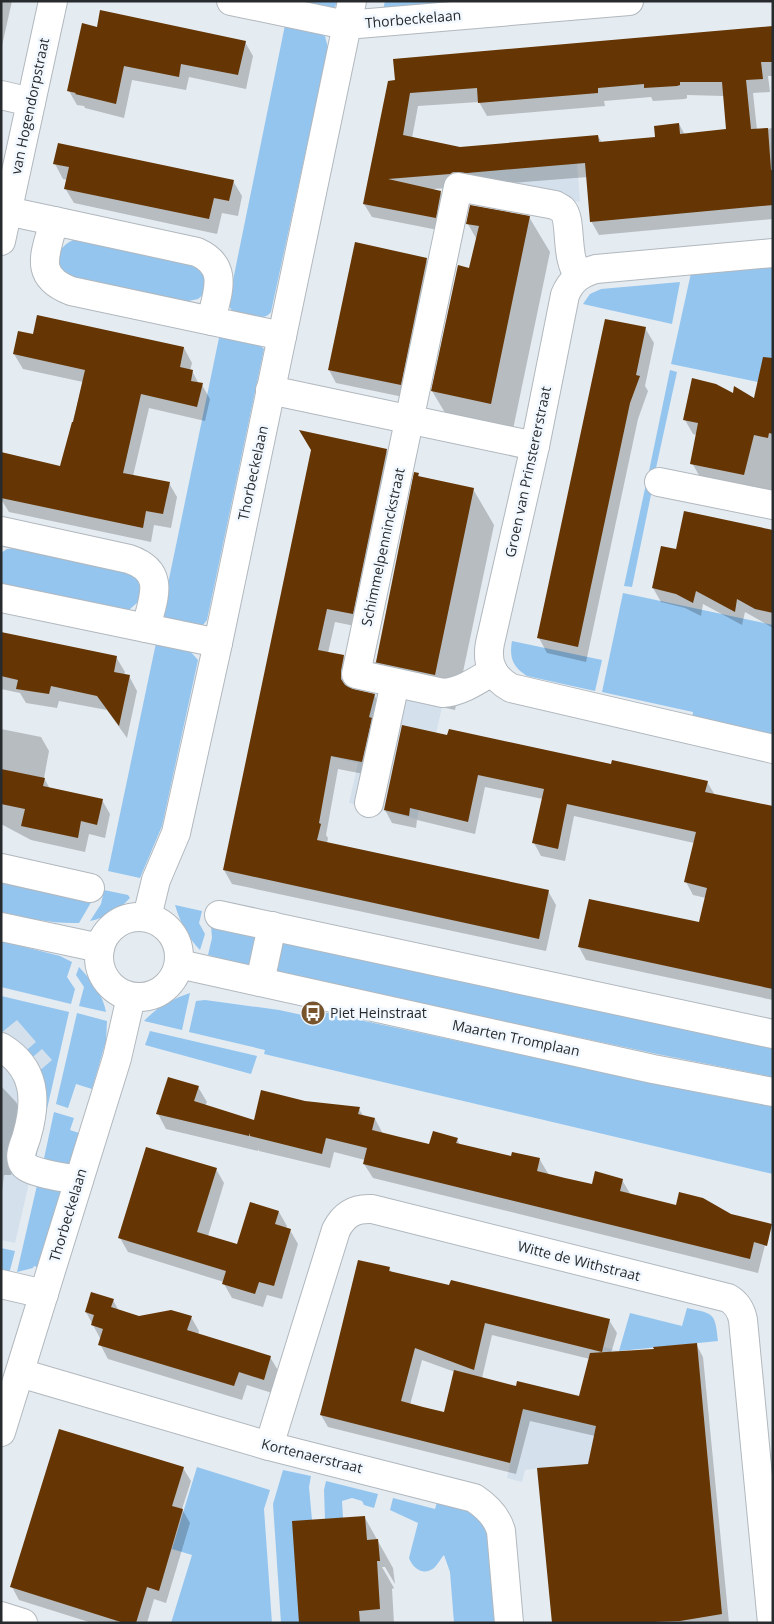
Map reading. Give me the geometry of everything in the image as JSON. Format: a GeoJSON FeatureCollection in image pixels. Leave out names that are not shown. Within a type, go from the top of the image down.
{"type":"FeatureCollection","features":[{"type":"Feature","properties":{"kind":"street","name":"van Hogendorpstraat"},"geometry":{"type":"LineString","coordinates":[[1,240],[53,1]]}},
{"type":"Feature","properties":{"kind":"street"},"geometry":{"type":"LineString","coordinates":[[231,1],[349,13]]}},
{"type":"Feature","properties":{"kind":"street","name":"Thorbeckelaan"},"geometry":{"type":"LineString","coordinates":[[147,917],[156,880],[176,833],[218,643],[349,13],[629,1]]}},
{"type":"Feature","properties":{"kind":"street"},"geometry":{"type":"LineString","coordinates":[[1,96],[31,102]]}},
{"type":"Feature","properties":{"kind":"street","name":"Schimmelpenninckstraat"},"geometry":{"type":"LineString","coordinates":[[395,683],[356,674],[458,187],[555,205],[563,210],[567,217],[571,263],[579,276]]}},
{"type":"Feature","properties":{"kind":"street"},"geometry":{"type":"LineString","coordinates":[[7,211],[197,252],[206,256],[218,271],[220,281],[211,321]]}},
{"type":"Feature","properties":{"kind":"street"},"geometry":{"type":"LineString","coordinates":[[54,221],[44,263],[51,280],[60,287],[71,291],[282,336]]}},
{"type":"Feature","properties":{"kind":"street"},"geometry":{"type":"LineString","coordinates":[[579,276],[596,269],[773,253]]}},
{"type":"Feature","properties":{"kind":"street","name":"Groen van Prinstererstraat"},"geometry":{"type":"LineString","coordinates":[[493,671],[489,657],[490,643],[535,446],[565,295],[570,284],[579,276]]}},
{"type":"Feature","properties":{"kind":"street"},"geometry":{"type":"LineString","coordinates":[[270,390],[535,446]]}},
{"type":"Feature","properties":{"kind":"street"},"geometry":{"type":"LineString","coordinates":[[659,482],[773,506]]}},
{"type":"Feature","properties":{"kind":"street"},"geometry":{"type":"LineString","coordinates":[[1,531],[142,563],[149,570],[155,587],[146,628]]}},
{"type":"Feature","properties":{"kind":"street"},"geometry":{"type":"LineString","coordinates":[[1,598],[218,643]]}},
{"type":"Feature","properties":{"kind":"street"},"geometry":{"type":"LineString","coordinates":[[369,803],[395,683],[451,693],[493,671],[503,684],[522,692],[773,749]]}},
{"type":"Feature","properties":{"kind":"street"},"geometry":{"type":"LineString","coordinates":[[1,868],[90,888]]}},
{"type":"Feature","properties":{"kind":"street"},"geometry":{"type":"LineString","coordinates":[[219,915],[773,1034]]}},
{"type":"Feature","properties":{"kind":"street"},"geometry":{"type":"LineString","coordinates":[[147,917],[161,924],[173,934],[180,954],[179,964],[176,975],[162,990],[152,995],[131,997],[116,990],[105,979],[100,969],[100,948],[104,936],[112,926],[123,920],[147,917]]}},
{"type":"Feature","properties":{"kind":"street"},"geometry":{"type":"LineString","coordinates":[[260,982],[272,926]]}},
{"type":"Feature","properties":{"kind":"street"},"geometry":{"type":"LineString","coordinates":[[1,927],[100,948]]}},
{"type":"Feature","properties":{"kind":"street","name":"Maarten Tromplaan"},"geometry":{"type":"LineString","coordinates":[[179,964],[653,1069],[773,1092]]}},
{"type":"Feature","properties":{"kind":"street","name":"Thorbeckelaan"},"geometry":{"type":"LineString","coordinates":[[1,1432],[117,1058],[131,997]]}},
{"type":"Feature","properties":{"kind":"street"},"geometry":{"type":"LineString","coordinates":[[1,1047],[20,1062],[26,1071],[32,1090],[33,1109],[21,1157],[24,1165],[37,1171],[79,1180]]}},
{"type":"Feature","properties":{"kind":"street","name":"Witte de Withstraat"},"geometry":{"type":"LineString","coordinates":[[269,1446],[336,1230],[342,1219],[351,1212],[361,1209],[372,1209],[722,1296],[732,1300],[740,1308],[743,1320],[766,1489],[772,1623]]}},
{"type":"Feature","properties":{"kind":"street"},"geometry":{"type":"LineString","coordinates":[[1,1284],[44,1294]]}},
{"type":"Feature","properties":{"kind":"street","name":"Kortenaerstraat"},"geometry":{"type":"LineString","coordinates":[[20,1373],[269,1446],[469,1496],[478,1500],[498,1520],[501,1531],[509,1623]]}},
{"type":"Feature","properties":{"kind":"street"},"geometry":{"type":"LineString","coordinates":[[1,1616],[23,1623]]}},
{"type":"Feature","properties":{"kind":"shaded area"},"geometry":{"type":"Polygon","coordinates":[[[291,1],[338,1],[334,8],[328,9],[291,1]]]}},
{"type":"Feature","properties":{"kind":"shaded area"},"geometry":{"type":"Polygon","coordinates":[[[385,1],[526,1],[382,14],[385,1]]]}},
{"type":"Feature","properties":{"kind":"shaded area"},"geometry":{"type":"Polygon","coordinates":[[[285,25],[325,36],[328,48],[271,312],[263,317],[253,317],[233,312],[229,306],[229,300],[285,25]]]}},
{"type":"Feature","properties":{"kind":"shaded area"},"geometry":{"type":"Polygon","coordinates":[[[577,163],[580,202],[453,180],[456,167],[577,163]]]}},
{"type":"Feature","properties":{"kind":"shaded area"},"geometry":{"type":"Polygon","coordinates":[[[79,238],[185,258],[204,272],[206,292],[198,299],[179,303],[74,280],[62,270],[58,263],[58,258],[61,249],[65,245],[79,238]]]}},
{"type":"Feature","properties":{"kind":"shaded area"},"geometry":{"type":"Polygon","coordinates":[[[773,266],[773,385],[671,364],[691,273],[773,266]]]}},
{"type":"Feature","properties":{"kind":"shaded area"},"geometry":{"type":"Polygon","coordinates":[[[680,282],[672,324],[583,304],[590,294],[601,289],[680,282]]]}},
{"type":"Feature","properties":{"kind":"shaded area"},"geometry":{"type":"Polygon","coordinates":[[[220,333],[254,340],[264,349],[207,620],[203,625],[182,625],[166,619],[163,608],[220,333]]]}},
{"type":"Feature","properties":{"kind":"shaded area"},"geometry":{"type":"Polygon","coordinates":[[[670,370],[677,372],[654,477],[648,476],[670,370]]]}},
{"type":"Feature","properties":{"kind":"shaded area"},"geometry":{"type":"Polygon","coordinates":[[[646,484],[653,485],[632,587],[624,586],[646,484]]]}},
{"type":"Feature","properties":{"kind":"shaded area"},"geometry":{"type":"Polygon","coordinates":[[[16,548],[112,566],[133,575],[138,581],[141,591],[138,602],[130,609],[120,612],[4,587],[1,584],[1,553],[7,549],[16,548]]]}},
{"type":"Feature","properties":{"kind":"shaded area"},"geometry":{"type":"Polygon","coordinates":[[[623,593],[773,625],[773,737],[692,719],[693,712],[602,692],[623,593]]]}},
{"type":"Feature","properties":{"kind":"shaded area"},"geometry":{"type":"Polygon","coordinates":[[[512,641],[602,660],[595,691],[527,676],[513,662],[511,652],[512,641]]]}},
{"type":"Feature","properties":{"kind":"shaded area"},"geometry":{"type":"Polygon","coordinates":[[[156,643],[188,649],[198,660],[162,826],[140,878],[108,871],[156,643]]]}},
{"type":"Feature","properties":{"kind":"shaded area"},"geometry":{"type":"Polygon","coordinates":[[[349,680],[373,692],[442,707],[417,819],[349,803],[358,763],[333,757],[349,680]]]}},
{"type":"Feature","properties":{"kind":"shaded area"},"geometry":{"type":"Polygon","coordinates":[[[1,879],[93,899],[79,923],[50,922],[1,912],[1,879]]]}},
{"type":"Feature","properties":{"kind":"shaded area"},"geometry":{"type":"Polygon","coordinates":[[[104,890],[128,895],[130,898],[112,913],[90,921],[101,904],[104,890]]]}},
{"type":"Feature","properties":{"kind":"shaded area"},"geometry":{"type":"Polygon","coordinates":[[[175,905],[202,911],[199,923],[205,934],[200,950],[185,929],[175,905]]]}},
{"type":"Feature","properties":{"kind":"shaded area"},"geometry":{"type":"Polygon","coordinates":[[[211,925],[255,935],[256,953],[248,966],[208,955],[212,938],[211,925]]]}},
{"type":"Feature","properties":{"kind":"shaded area"},"geometry":{"type":"Polygon","coordinates":[[[1,941],[60,956],[72,962],[67,977],[75,989],[71,1004],[1,987],[1,941]]]}},
{"type":"Feature","properties":{"kind":"shaded area"},"geometry":{"type":"Polygon","coordinates":[[[284,941],[773,1045],[773,1077],[277,973],[276,955],[284,941]]]}},
{"type":"Feature","properties":{"kind":"shaded area"},"geometry":{"type":"Polygon","coordinates":[[[79,967],[99,993],[106,1012],[79,1006],[84,987],[76,975],[79,967]]]}},
{"type":"Feature","properties":{"kind":"shaded area"},"geometry":{"type":"Polygon","coordinates":[[[190,993],[182,1030],[144,1021],[165,1004],[190,993]]]}},
{"type":"Feature","properties":{"kind":"shaded area"},"geometry":{"type":"Polygon","coordinates":[[[1,996],[69,1012],[15,1243],[1,1240],[1,996]]]}},
{"type":"Feature","properties":{"kind":"shaded area"},"geometry":{"type":"Polygon","coordinates":[[[1,996],[69,1012],[35,1162],[37,1073],[52,1060],[42,1049],[27,1062],[21,1055],[36,1042],[17,1020],[1,1033],[1,996]]]}},
{"type":"Feature","properties":{"kind":"shaded area"},"geometry":{"type":"Polygon","coordinates":[[[205,1000],[279,1010],[316,1018],[318,1011],[710,1095],[773,1106],[773,1174],[264,1054],[265,1050],[189,1032],[196,1001],[205,1000]]]}},
{"type":"Feature","properties":{"kind":"shaded area"},"geometry":{"type":"Polygon","coordinates":[[[77,1013],[107,1021],[106,1041],[92,1089],[76,1084],[68,1108],[56,1104],[77,1013]]]}},
{"type":"Feature","properties":{"kind":"shaded area"},"geometry":{"type":"Polygon","coordinates":[[[150,1031],[257,1056],[251,1074],[145,1045],[150,1031]]]}},
{"type":"Feature","properties":{"kind":"shaded area"},"geometry":{"type":"Polygon","coordinates":[[[54,1112],[74,1118],[70,1130],[79,1133],[68,1169],[43,1163],[54,1112]]]}},
{"type":"Feature","properties":{"kind":"shaded area"},"geometry":{"type":"Polygon","coordinates":[[[38,1181],[63,1186],[37,1267],[34,1266],[33,1268],[17,1272],[38,1181]]]}},
{"type":"Feature","properties":{"kind":"shaded area"},"geometry":{"type":"Polygon","coordinates":[[[1,1248],[15,1251],[9,1274],[1,1273],[1,1248]]]}},
{"type":"Feature","properties":{"kind":"shaded area"},"geometry":{"type":"Polygon","coordinates":[[[687,1308],[708,1313],[712,1316],[716,1324],[718,1341],[619,1351],[630,1313],[682,1326],[687,1308]]]}},
{"type":"Feature","properties":{"kind":"shaded area"},"geometry":{"type":"Polygon","coordinates":[[[604,1347],[619,1351],[617,1351],[618,1357],[595,1465],[569,1465],[525,1470],[522,1482],[507,1478],[529,1384],[590,1398],[604,1347]]]}},
{"type":"Feature","properties":{"kind":"shaded area"},"geometry":{"type":"Polygon","coordinates":[[[197,1467],[270,1490],[264,1509],[272,1623],[171,1623],[192,1555],[172,1549],[197,1467]]]}},
{"type":"Feature","properties":{"kind":"shaded area"},"geometry":{"type":"Polygon","coordinates":[[[283,1470],[311,1476],[309,1487],[312,1520],[299,1623],[281,1623],[273,1504],[283,1470]]]}},
{"type":"Feature","properties":{"kind":"shaded area"},"geometry":{"type":"Polygon","coordinates":[[[326,1481],[378,1494],[374,1508],[352,1498],[342,1501],[343,1518],[325,1519],[324,1490],[326,1481]]]}},
{"type":"Feature","properties":{"kind":"shaded area"},"geometry":{"type":"Polygon","coordinates":[[[393,1498],[435,1509],[438,1499],[467,1506],[486,1522],[499,1623],[454,1623],[450,1572],[444,1555],[434,1568],[430,1570],[419,1570],[413,1565],[409,1558],[418,1523],[390,1510],[393,1498]]]}},
{"type":"Feature","properties":{"kind":"building"},"geometry":{"type":"Polygon","coordinates":[[[100,10],[246,41],[238,75],[181,64],[179,77],[124,66],[116,104],[67,91],[82,23],[97,27],[100,10]]]}},
{"type":"Feature","properties":{"kind":"building"},"geometry":{"type":"Polygon","coordinates":[[[773,26],[773,62],[761,62],[763,79],[746,80],[751,129],[768,128],[771,170],[773,170],[773,205],[590,222],[585,163],[467,173],[453,172],[450,174],[388,179],[441,191],[436,218],[363,204],[388,81],[395,80],[393,59],[773,26]],[[680,82],[680,85],[677,86],[644,88],[644,84],[598,88],[598,93],[478,103],[477,88],[410,93],[403,135],[460,147],[598,135],[599,142],[655,137],[654,126],[679,123],[680,134],[726,129],[722,82],[680,82]]]}},
{"type":"Feature","properties":{"kind":"building"},"geometry":{"type":"Polygon","coordinates":[[[58,143],[234,180],[229,201],[214,198],[209,219],[64,189],[69,167],[53,164],[58,143]]]}},
{"type":"Feature","properties":{"kind":"building"},"geometry":{"type":"Polygon","coordinates":[[[470,205],[530,216],[491,404],[431,391],[458,265],[469,268],[479,226],[466,224],[470,205]]]}},
{"type":"Feature","properties":{"kind":"building"},"geometry":{"type":"Polygon","coordinates":[[[355,242],[427,258],[401,385],[328,370],[355,242]]]}},
{"type":"Feature","properties":{"kind":"building"},"geometry":{"type":"Polygon","coordinates":[[[37,315],[184,347],[180,367],[193,370],[191,381],[203,383],[197,407],[141,394],[123,473],[170,482],[163,514],[146,511],[143,528],[1,498],[1,452],[60,466],[85,370],[13,354],[18,331],[33,334],[37,315]]]}},
{"type":"Feature","properties":{"kind":"building"},"geometry":{"type":"Polygon","coordinates":[[[605,319],[646,327],[636,375],[640,376],[630,403],[578,647],[537,638],[605,319]]]}},
{"type":"Feature","properties":{"kind":"building"},"geometry":{"type":"Polygon","coordinates":[[[763,357],[773,358],[773,434],[769,433],[768,438],[754,435],[744,475],[690,464],[698,423],[683,420],[692,378],[716,384],[733,393],[734,386],[754,398],[763,357]]]}},
{"type":"Feature","properties":{"kind":"building"},"geometry":{"type":"Polygon","coordinates":[[[299,430],[387,449],[353,614],[327,609],[318,650],[344,655],[341,679],[345,685],[353,689],[375,694],[369,717],[372,718],[362,762],[331,756],[317,840],[549,890],[539,939],[223,870],[311,450],[299,430]]]}},
{"type":"Feature","properties":{"kind":"building"},"geometry":{"type":"Polygon","coordinates":[[[414,472],[419,473],[418,476],[474,488],[435,675],[374,662],[376,662],[414,472]]]}},
{"type":"Feature","properties":{"kind":"building"},"geometry":{"type":"Polygon","coordinates":[[[684,511],[773,530],[773,613],[755,609],[737,599],[735,612],[696,591],[693,603],[676,594],[652,588],[661,546],[676,549],[684,511]]]}},
{"type":"Feature","properties":{"kind":"building"},"geometry":{"type":"Polygon","coordinates":[[[1,632],[117,656],[114,672],[130,675],[119,726],[97,696],[51,686],[49,694],[16,689],[18,680],[1,676],[1,632]]]}},
{"type":"Feature","properties":{"kind":"building"},"geometry":{"type":"Polygon","coordinates":[[[402,725],[447,735],[449,729],[611,764],[612,760],[708,781],[705,792],[773,806],[773,989],[578,947],[589,899],[699,922],[707,888],[684,882],[696,832],[567,804],[558,849],[532,843],[544,789],[478,775],[468,822],[410,808],[409,816],[384,810],[402,725]]]}},
{"type":"Feature","properties":{"kind":"building"},"geometry":{"type":"Polygon","coordinates":[[[1,769],[45,778],[43,786],[103,799],[97,825],[81,821],[78,838],[21,826],[25,809],[1,804],[1,769]]]}},
{"type":"Feature","properties":{"kind":"building"},"geometry":{"type":"Polygon","coordinates":[[[168,1077],[199,1086],[194,1101],[254,1120],[261,1090],[305,1101],[360,1107],[358,1114],[375,1118],[372,1130],[429,1144],[433,1131],[458,1138],[456,1143],[511,1156],[512,1152],[540,1158],[537,1171],[592,1184],[595,1171],[623,1179],[620,1191],[676,1205],[679,1192],[703,1198],[731,1214],[772,1224],[767,1246],[754,1242],[750,1259],[363,1164],[367,1148],[326,1138],[322,1154],[250,1136],[250,1133],[249,1136],[156,1114],[168,1077]]]}},
{"type":"Feature","properties":{"kind":"building"},"geometry":{"type":"Polygon","coordinates":[[[146,1147],[217,1168],[197,1232],[237,1244],[250,1202],[279,1211],[275,1224],[291,1229],[274,1286],[259,1282],[255,1294],[222,1284],[226,1271],[118,1238],[146,1147]]]}},
{"type":"Feature","properties":{"kind":"building"},"geometry":{"type":"Polygon","coordinates":[[[358,1260],[390,1267],[389,1271],[449,1285],[451,1280],[610,1319],[602,1352],[485,1323],[474,1370],[415,1348],[401,1401],[423,1407],[444,1412],[454,1370],[516,1386],[517,1381],[579,1396],[590,1353],[654,1349],[653,1347],[697,1343],[722,1614],[680,1621],[552,1623],[537,1468],[588,1464],[596,1426],[523,1409],[510,1463],[320,1415],[358,1260]]]}},
{"type":"Feature","properties":{"kind":"building"},"geometry":{"type":"Polygon","coordinates":[[[91,1292],[114,1299],[111,1307],[139,1316],[171,1310],[192,1316],[187,1330],[271,1356],[264,1380],[239,1372],[234,1386],[98,1345],[103,1329],[91,1325],[94,1315],[85,1312],[91,1292]]]}},
{"type":"Feature","properties":{"kind":"building"},"geometry":{"type":"Polygon","coordinates":[[[59,1429],[184,1467],[172,1506],[183,1509],[159,1591],[147,1587],[136,1623],[124,1623],[10,1587],[59,1429]]]}},
{"type":"Feature","properties":{"kind":"building"},"geometry":{"type":"Polygon","coordinates":[[[365,1516],[367,1540],[378,1539],[380,1561],[377,1561],[380,1609],[359,1611],[360,1623],[299,1623],[292,1521],[365,1516]]]}},
{"type":"Feature","properties":{"kind":"place","name":"Piet Heinstraat"},"geometry":{"type":"Point","coordinates":[313,1013]}}]}
